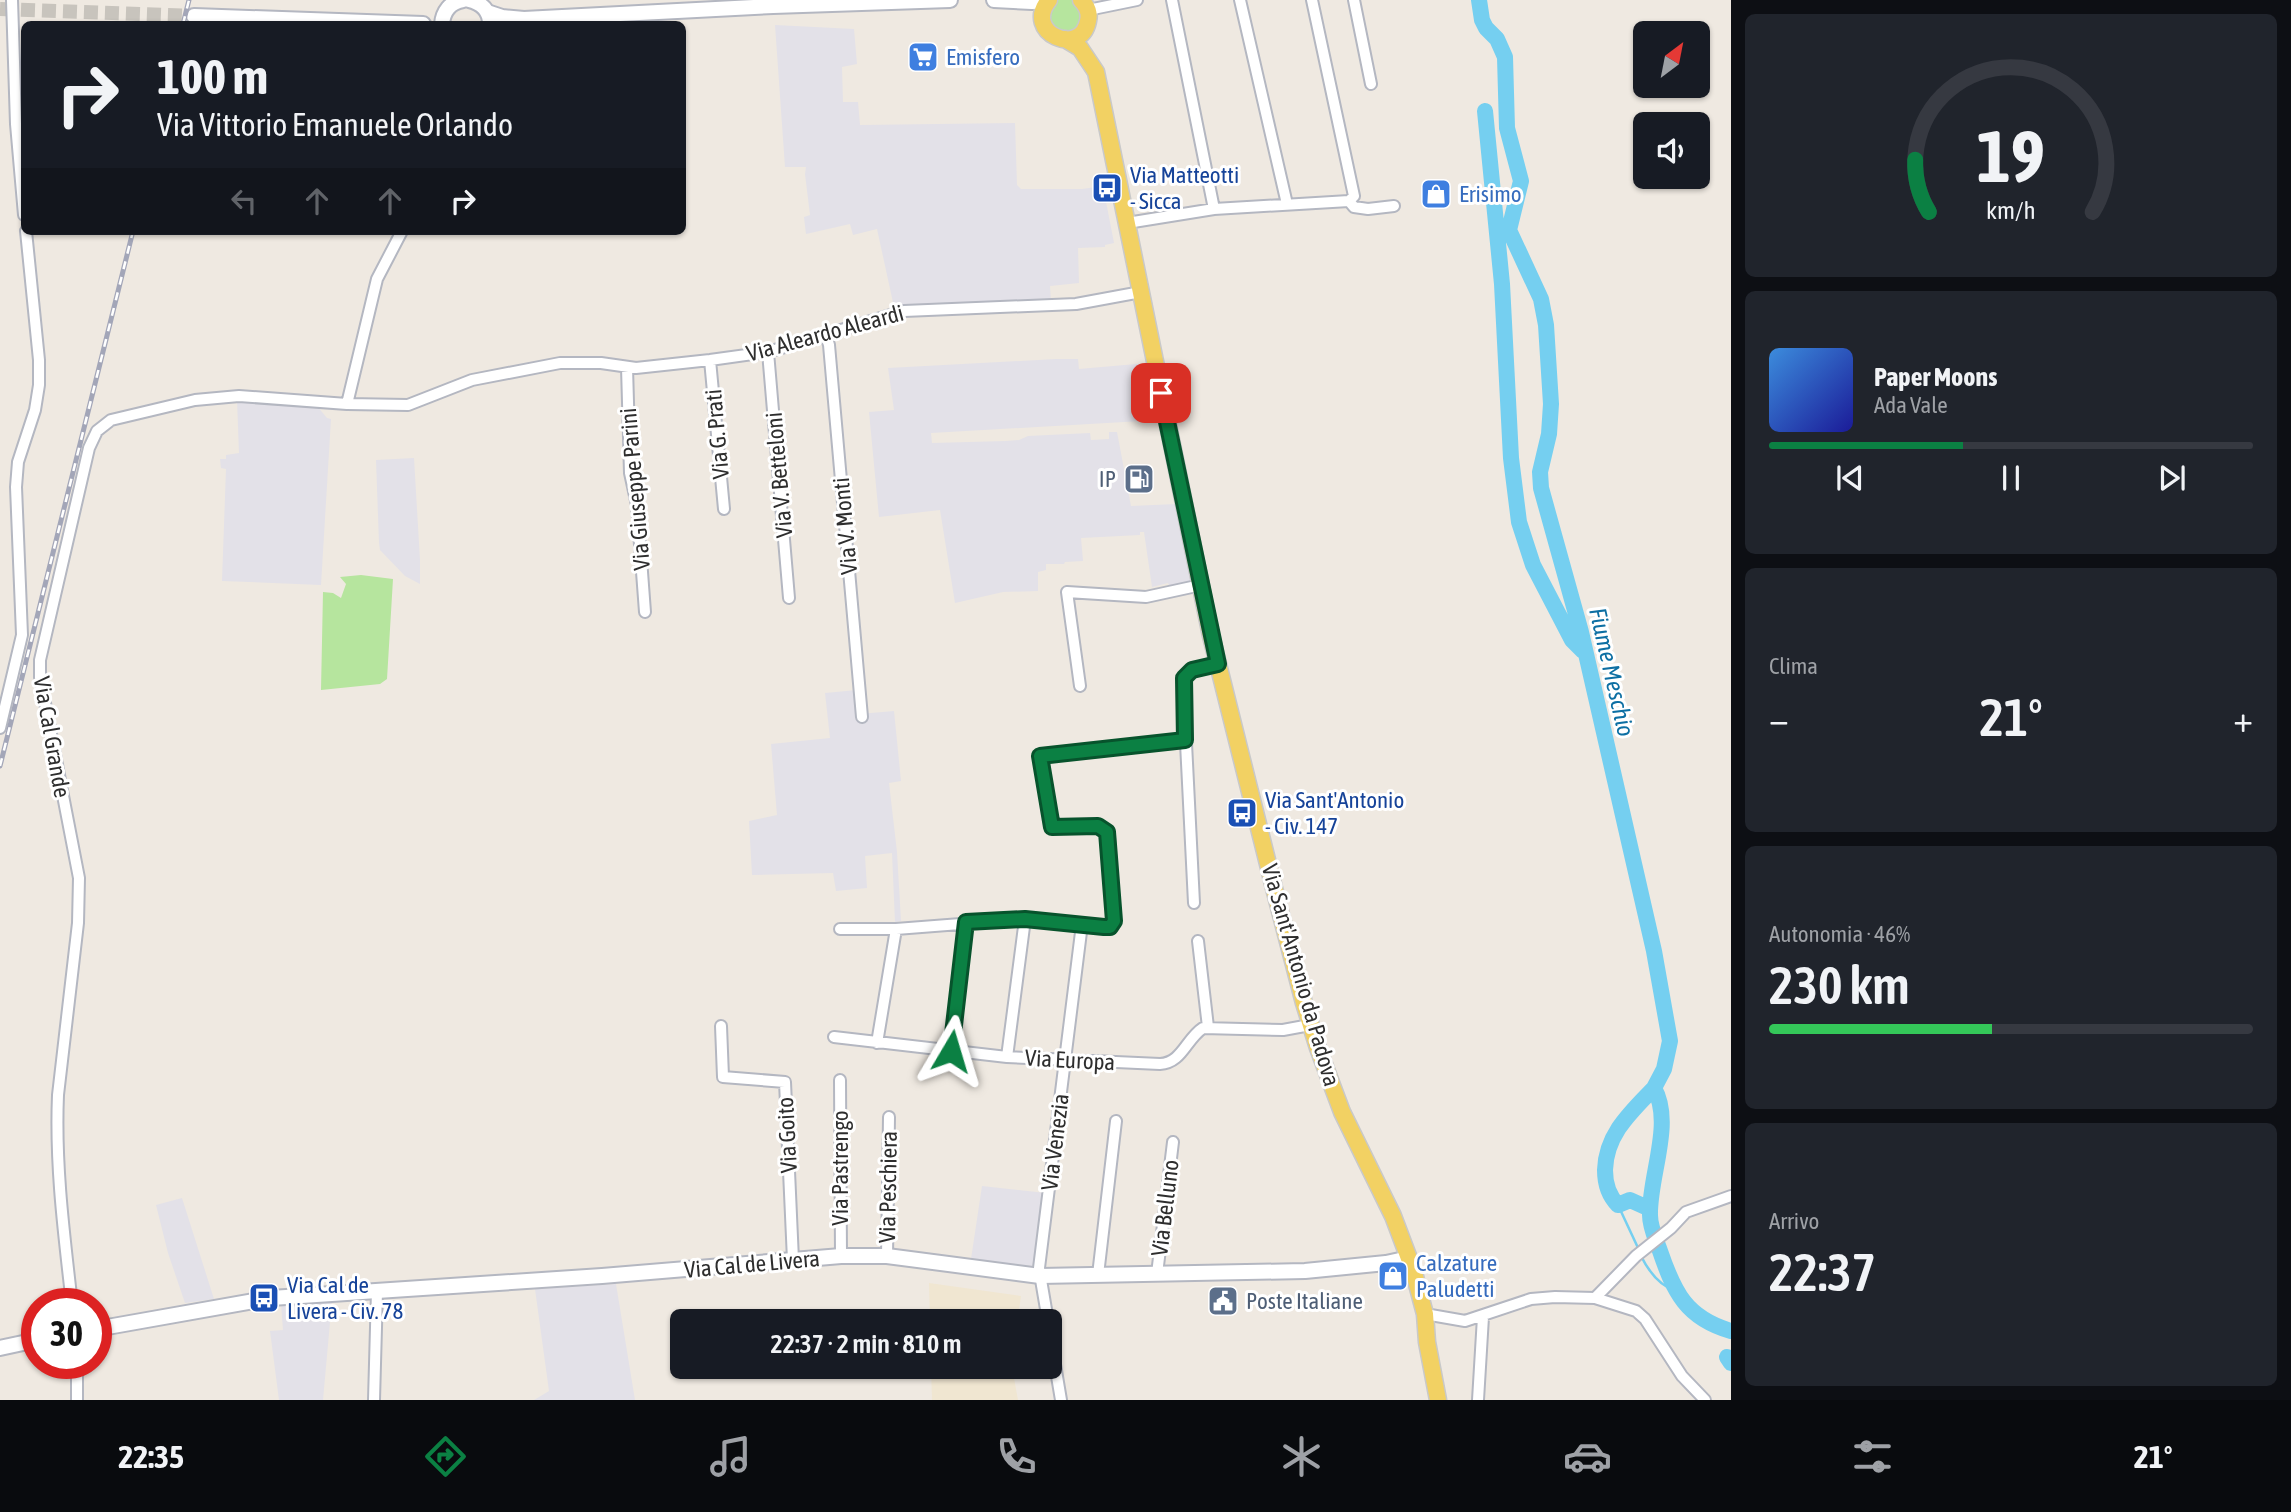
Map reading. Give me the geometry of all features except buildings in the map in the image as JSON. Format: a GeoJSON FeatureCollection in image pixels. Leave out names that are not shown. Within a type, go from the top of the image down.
{"type":"FeatureCollection","features":[{"type":"Feature","properties":{"kind":"main road"},"geometry":{"type":"LineString","coordinates":[[1048,0],[1043,10],[1043,22],[1049,33],[1080,48],[1095,69]]}},
{"type":"Feature","properties":{"kind":"main road"},"geometry":{"type":"LineString","coordinates":[[1065,39],[1076,37],[1085,8]]}},
{"type":"Feature","properties":{"kind":"main road","name":"Via Sant'Antonio da Padova"},"geometry":{"type":"LineString","coordinates":[[1085,8],[1086,37],[1095,69],[1218,664],[1310,1025],[1342,1112],[1393,1216],[1409,1258],[1426,1314],[1427,1342],[1438,1400]]}},
{"type":"Feature","properties":{"kind":"street"},"geometry":{"type":"LineString","coordinates":[[12,0],[16,124],[21,181]]}},
{"type":"Feature","properties":{"kind":"street"},"geometry":{"type":"LineString","coordinates":[[443,20],[451,4],[460,0]]}},
{"type":"Feature","properties":{"kind":"street"},"geometry":{"type":"LineString","coordinates":[[469,0],[482,5],[489,18],[524,19],[950,0]]}},
{"type":"Feature","properties":{"kind":"street"},"geometry":{"type":"LineString","coordinates":[[995,0],[1048,0]]}},
{"type":"Feature","properties":{"kind":"street"},"geometry":{"type":"LineString","coordinates":[[995,0],[1023,8],[1043,22]]}},
{"type":"Feature","properties":{"kind":"street"},"geometry":{"type":"LineString","coordinates":[[1085,8],[1138,0]]}},
{"type":"Feature","properties":{"kind":"street"},"geometry":{"type":"LineString","coordinates":[[1185,0],[1172,1],[1214,209]]}},
{"type":"Feature","properties":{"kind":"street"},"geometry":{"type":"LineString","coordinates":[[1240,0],[1287,204]]}},
{"type":"Feature","properties":{"kind":"street"},"geometry":{"type":"LineString","coordinates":[[1312,0],[1354,207],[1368,209],[1394,206]]}},
{"type":"Feature","properties":{"kind":"street"},"geometry":{"type":"LineString","coordinates":[[1354,0],[1371,84]]}},
{"type":"Feature","properties":{"kind":"street"},"geometry":{"type":"LineString","coordinates":[[194,16],[335,21]]}},
{"type":"Feature","properties":{"kind":"street"},"geometry":{"type":"LineString","coordinates":[[516,21],[524,19]]}},
{"type":"Feature","properties":{"kind":"street"},"geometry":{"type":"LineString","coordinates":[[1127,223],[1214,209],[1351,198]]}},
{"type":"Feature","properties":{"kind":"street"},"geometry":{"type":"LineString","coordinates":[[0,728],[22,635],[16,487],[19,462],[35,410],[39,384],[26,235]]}},
{"type":"Feature","properties":{"kind":"street"},"geometry":{"type":"LineString","coordinates":[[347,404],[377,279],[400,235]]}},
{"type":"Feature","properties":{"kind":"street","name":"Via Aleardo Aleardi"},"geometry":{"type":"LineString","coordinates":[[347,404],[408,405],[472,380],[568,362],[648,367],[768,352],[911,310],[1066,305],[1141,292]]}},
{"type":"Feature","properties":{"kind":"street","name":"Via V. Monti"},"geometry":{"type":"LineString","coordinates":[[826,335],[862,717]]}},
{"type":"Feature","properties":{"kind":"street","name":"Via V. Betteloni"},"geometry":{"type":"LineString","coordinates":[[768,352],[789,598]]}},
{"type":"Feature","properties":{"kind":"street","name":"Via G. Prati"},"geometry":{"type":"LineString","coordinates":[[710,360],[724,509]]}},
{"type":"Feature","properties":{"kind":"street","name":"Via Giuseppe Parini"},"geometry":{"type":"LineString","coordinates":[[626,367],[631,473],[637,505],[645,612]]}},
{"type":"Feature","properties":{"kind":"street","name":"Via Cal Grande"},"geometry":{"type":"LineString","coordinates":[[70,1288],[58,1176],[57,1123],[78,923],[79,878],[40,677],[40,660],[89,448],[97,431],[111,420],[195,400],[246,397],[347,404]]}},
{"type":"Feature","properties":{"kind":"street"},"geometry":{"type":"LineString","coordinates":[[1080,686],[1067,592],[1146,597],[1201,585]]}},
{"type":"Feature","properties":{"kind":"street"},"geometry":{"type":"LineString","coordinates":[[1194,903],[1184,678],[1192,670],[1218,664]]}},
{"type":"Feature","properties":{"kind":"street"},"geometry":{"type":"LineString","coordinates":[[841,929],[895,929],[1025,919],[1110,927],[1114,921],[1107,832],[1098,826],[1052,827],[1040,756],[1185,740]]}},
{"type":"Feature","properties":{"kind":"street"},"geometry":{"type":"LineString","coordinates":[[1007,1057],[1025,919]]}},
{"type":"Feature","properties":{"kind":"street"},"geometry":{"type":"LineString","coordinates":[[951,1051],[966,922]]}},
{"type":"Feature","properties":{"kind":"street","name":"Via Venezia"},"geometry":{"type":"LineString","coordinates":[[1046,1309],[1039,1268],[1082,925]]}},
{"type":"Feature","properties":{"kind":"street"},"geometry":{"type":"LineString","coordinates":[[877,1043],[895,929]]}},
{"type":"Feature","properties":{"kind":"street"},"geometry":{"type":"LineString","coordinates":[[1198,941],[1208,1027],[1283,1030],[1310,1025]]}},
{"type":"Feature","properties":{"kind":"street","name":"Via Goito"},"geometry":{"type":"LineString","coordinates":[[721,1026],[723,1077],[785,1082],[793,1260]]}},
{"type":"Feature","properties":{"kind":"street","name":"Via Europa"},"geometry":{"type":"LineString","coordinates":[[834,1037],[1007,1057],[1166,1064],[1176,1059],[1199,1030],[1208,1027]]}},
{"type":"Feature","properties":{"kind":"street","name":"Via Pastrengo"},"geometry":{"type":"LineString","coordinates":[[840,1080],[841,1255]]}},
{"type":"Feature","properties":{"kind":"street","name":"Via Peschiera"},"geometry":{"type":"LineString","coordinates":[[887,1256],[889,1117]]}},
{"type":"Feature","properties":{"kind":"street"},"geometry":{"type":"LineString","coordinates":[[1098,1275],[1116,1121]]}},
{"type":"Feature","properties":{"kind":"street","name":"Via Belluno"},"geometry":{"type":"LineString","coordinates":[[1157,1274],[1173,1142]]}},
{"type":"Feature","properties":{"kind":"street"},"geometry":{"type":"LineString","coordinates":[[1595,1298],[1639,1254],[1692,1209],[1731,1196]]}},
{"type":"Feature","properties":{"kind":"street","name":"Via Cal de Livera"},"geometry":{"type":"LineString","coordinates":[[112,1326],[239,1302],[292,1296],[377,1292],[841,1255],[887,1256],[1040,1276],[1305,1271],[1386,1263],[1409,1258]]}},
{"type":"Feature","properties":{"kind":"street"},"geometry":{"type":"LineString","coordinates":[[374,1400],[377,1292]]}},
{"type":"Feature","properties":{"kind":"street"},"geometry":{"type":"LineString","coordinates":[[1426,1314],[1465,1321],[1531,1299],[1595,1298],[1636,1311],[1645,1319],[1682,1376],[1705,1400]]}},
{"type":"Feature","properties":{"kind":"street"},"geometry":{"type":"LineString","coordinates":[[1478,1400],[1483,1317]]}},
{"type":"Feature","properties":{"kind":"street"},"geometry":{"type":"LineString","coordinates":[[0,1348],[21,1343]]}},
{"type":"Feature","properties":{"kind":"street"},"geometry":{"type":"LineString","coordinates":[[77,1379],[77,1400]]}},
{"type":"Feature","properties":{"kind":"street"},"geometry":{"type":"LineString","coordinates":[[1057,1379],[1061,1400]]}},
{"type":"Feature","properties":{"kind":"shaded area"},"geometry":{"type":"Polygon","coordinates":[[[775,25],[854,29],[857,64],[842,67],[843,102],[858,102],[860,125],[1015,123],[1017,185],[1021,189],[1082,189],[1103,186],[1114,243],[1105,247],[1078,248],[1079,283],[1050,286],[1051,302],[894,307],[877,229],[853,235],[850,224],[806,234],[804,217],[810,215],[806,167],[785,167],[775,25]]]}},
{"type":"Feature","properties":{"kind":"shaded area"},"geometry":{"type":"Polygon","coordinates":[[[1078,359],[1079,369],[1148,363],[1159,420],[931,433],[932,443],[1006,441],[1028,436],[1090,433],[1091,440],[1109,439],[1109,432],[1117,432],[1131,506],[1176,504],[1192,586],[1171,591],[1168,583],[1152,587],[1144,532],[1140,532],[1140,535],[1081,538],[1083,561],[1046,564],[1046,570],[1038,572],[1038,591],[1003,592],[955,603],[940,510],[879,517],[869,412],[894,410],[888,368],[1078,359]]]}},
{"type":"Feature","properties":{"kind":"shaded area"},"geometry":{"type":"Polygon","coordinates":[[[237,400],[317,406],[331,419],[321,585],[222,581],[226,469],[221,468],[220,459],[239,453],[237,400]]]}},
{"type":"Feature","properties":{"kind":"shaded area"},"geometry":{"type":"Polygon","coordinates":[[[414,458],[420,584],[405,576],[380,550],[379,543],[376,460],[414,458]]]}},
{"type":"Feature","properties":{"kind":"shaded area"},"geometry":{"type":"Polygon","coordinates":[[[857,690],[859,714],[894,711],[901,781],[889,783],[901,921],[895,922],[892,853],[865,856],[867,888],[836,891],[833,873],[752,875],[749,821],[777,815],[771,744],[830,738],[825,693],[857,690]]]}},
{"type":"Feature","properties":{"kind":"shaded area"},"geometry":{"type":"Polygon","coordinates":[[[982,1186],[1046,1193],[1035,1263],[1032,1266],[971,1259],[982,1186]]]}},
{"type":"Feature","properties":{"kind":"shaded area"},"geometry":{"type":"Polygon","coordinates":[[[182,1198],[214,1299],[185,1303],[168,1253],[156,1205],[182,1198]]]}},
{"type":"Feature","properties":{"kind":"shaded area"},"geometry":{"type":"Polygon","coordinates":[[[929,1283],[1021,1296],[1019,1309],[930,1309],[929,1283]]]}},
{"type":"Feature","properties":{"kind":"shaded area"},"geometry":{"type":"Polygon","coordinates":[[[616,1284],[635,1400],[534,1400],[549,1391],[535,1289],[616,1284]]]}},
{"type":"Feature","properties":{"kind":"shaded area"},"geometry":{"type":"Polygon","coordinates":[[[332,1300],[323,1400],[279,1400],[270,1331],[283,1330],[281,1304],[332,1300]]]}},
{"type":"Feature","properties":{"kind":"shaded area"},"geometry":{"type":"Polygon","coordinates":[[[931,1379],[1014,1379],[1018,1400],[932,1400],[931,1379]]]}},
{"type":"Feature","properties":{"kind":"green space"},"geometry":{"type":"Polygon","coordinates":[[[1057,0],[1074,0],[1081,6],[1083,23],[1069,35],[1051,28],[1048,10],[1057,0]]]}},
{"type":"Feature","properties":{"kind":"green space"},"geometry":{"type":"Polygon","coordinates":[[[361,575],[393,579],[387,679],[380,684],[321,690],[323,592],[333,593],[341,598],[346,584],[340,577],[361,575]]]}},
{"type":"Feature","properties":{"kind":"waterway","name":"Fiume Meschio"},"geometry":{"type":"LineString","coordinates":[[1479,0],[1482,20],[1497,39],[1505,57],[1507,128],[1521,181],[1509,230],[1541,299],[1546,325],[1551,404],[1549,434],[1540,472],[1541,488],[1581,632],[1654,951],[1670,1041],[1664,1069],[1654,1088],[1662,1117],[1651,1200],[1651,1224],[1671,1279],[1684,1302],[1703,1319],[1731,1331]]}},
{"type":"Feature","properties":{"kind":"waterway"},"geometry":{"type":"LineString","coordinates":[[1485,111],[1502,284],[1511,458],[1519,522],[1533,565],[1572,640],[1583,651]]}},
{"type":"Feature","properties":{"kind":"waterway"},"geometry":{"type":"LineString","coordinates":[[1650,1209],[1630,1200],[1618,1205],[1608,1189],[1605,1170],[1610,1145],[1621,1124],[1654,1088]]}},
{"type":"Feature","properties":{"kind":"waterway"},"geometry":{"type":"LineString","coordinates":[[1618,1205],[1639,1250]]}},
{"type":"Feature","properties":{"kind":"waterway"},"geometry":{"type":"LineString","coordinates":[[1641,1256],[1655,1277],[1676,1291]]}},
{"type":"Feature","properties":{"kind":"waterway"},"geometry":{"type":"LineString","coordinates":[[1727,1357],[1731,1363]]}},
{"type":"Feature","properties":{"kind":"tunnel"},"geometry":{"type":"LineString","coordinates":[[0,9],[194,16]]}},
{"type":"Feature","properties":{"kind":"railway"},"geometry":{"type":"LineString","coordinates":[[184,21],[189,0]]}},
{"type":"Feature","properties":{"kind":"railway"},"geometry":{"type":"LineString","coordinates":[[0,766],[132,235]]}},
{"type":"Feature","properties":{"kind":"place","name":"Emisfero"},"geometry":{"type":"Point","coordinates":[923,57]}},
{"type":"Feature","properties":{"kind":"place","name":"Via Matteotti - Sicca"},"geometry":{"type":"Point","coordinates":[1107,188]}},
{"type":"Feature","properties":{"kind":"place","name":"Erisimo"},"geometry":{"type":"Point","coordinates":[1436,194]}},
{"type":"Feature","properties":{"kind":"place","name":"IP"},"geometry":{"type":"Point","coordinates":[1139,479]}},
{"type":"Feature","properties":{"kind":"place","name":"Via Sant'Antonio - Civ. 147"},"geometry":{"type":"Point","coordinates":[1242,813]}},
{"type":"Feature","properties":{"kind":"place","name":"Calzature Paludetti"},"geometry":{"type":"Point","coordinates":[1393,1276]}},
{"type":"Feature","properties":{"kind":"place","name":"Via Cal de Livera - Civ. 78"},"geometry":{"type":"Point","coordinates":[264,1298]}},
{"type":"Feature","properties":{"kind":"place","name":"Poste Italiane"},"geometry":{"type":"Point","coordinates":[1223,1301]}},
{"type":"Feature","properties":{"kind":"route"},"geometry":{"type":"LineString","coordinates":[[951,1051],[966,922],[1025,919],[1110,927],[1114,921],[1107,832],[1098,826],[1052,827],[1040,756],[1185,740],[1184,678],[1189,671],[1218,664],[1161,393]]}}]}
